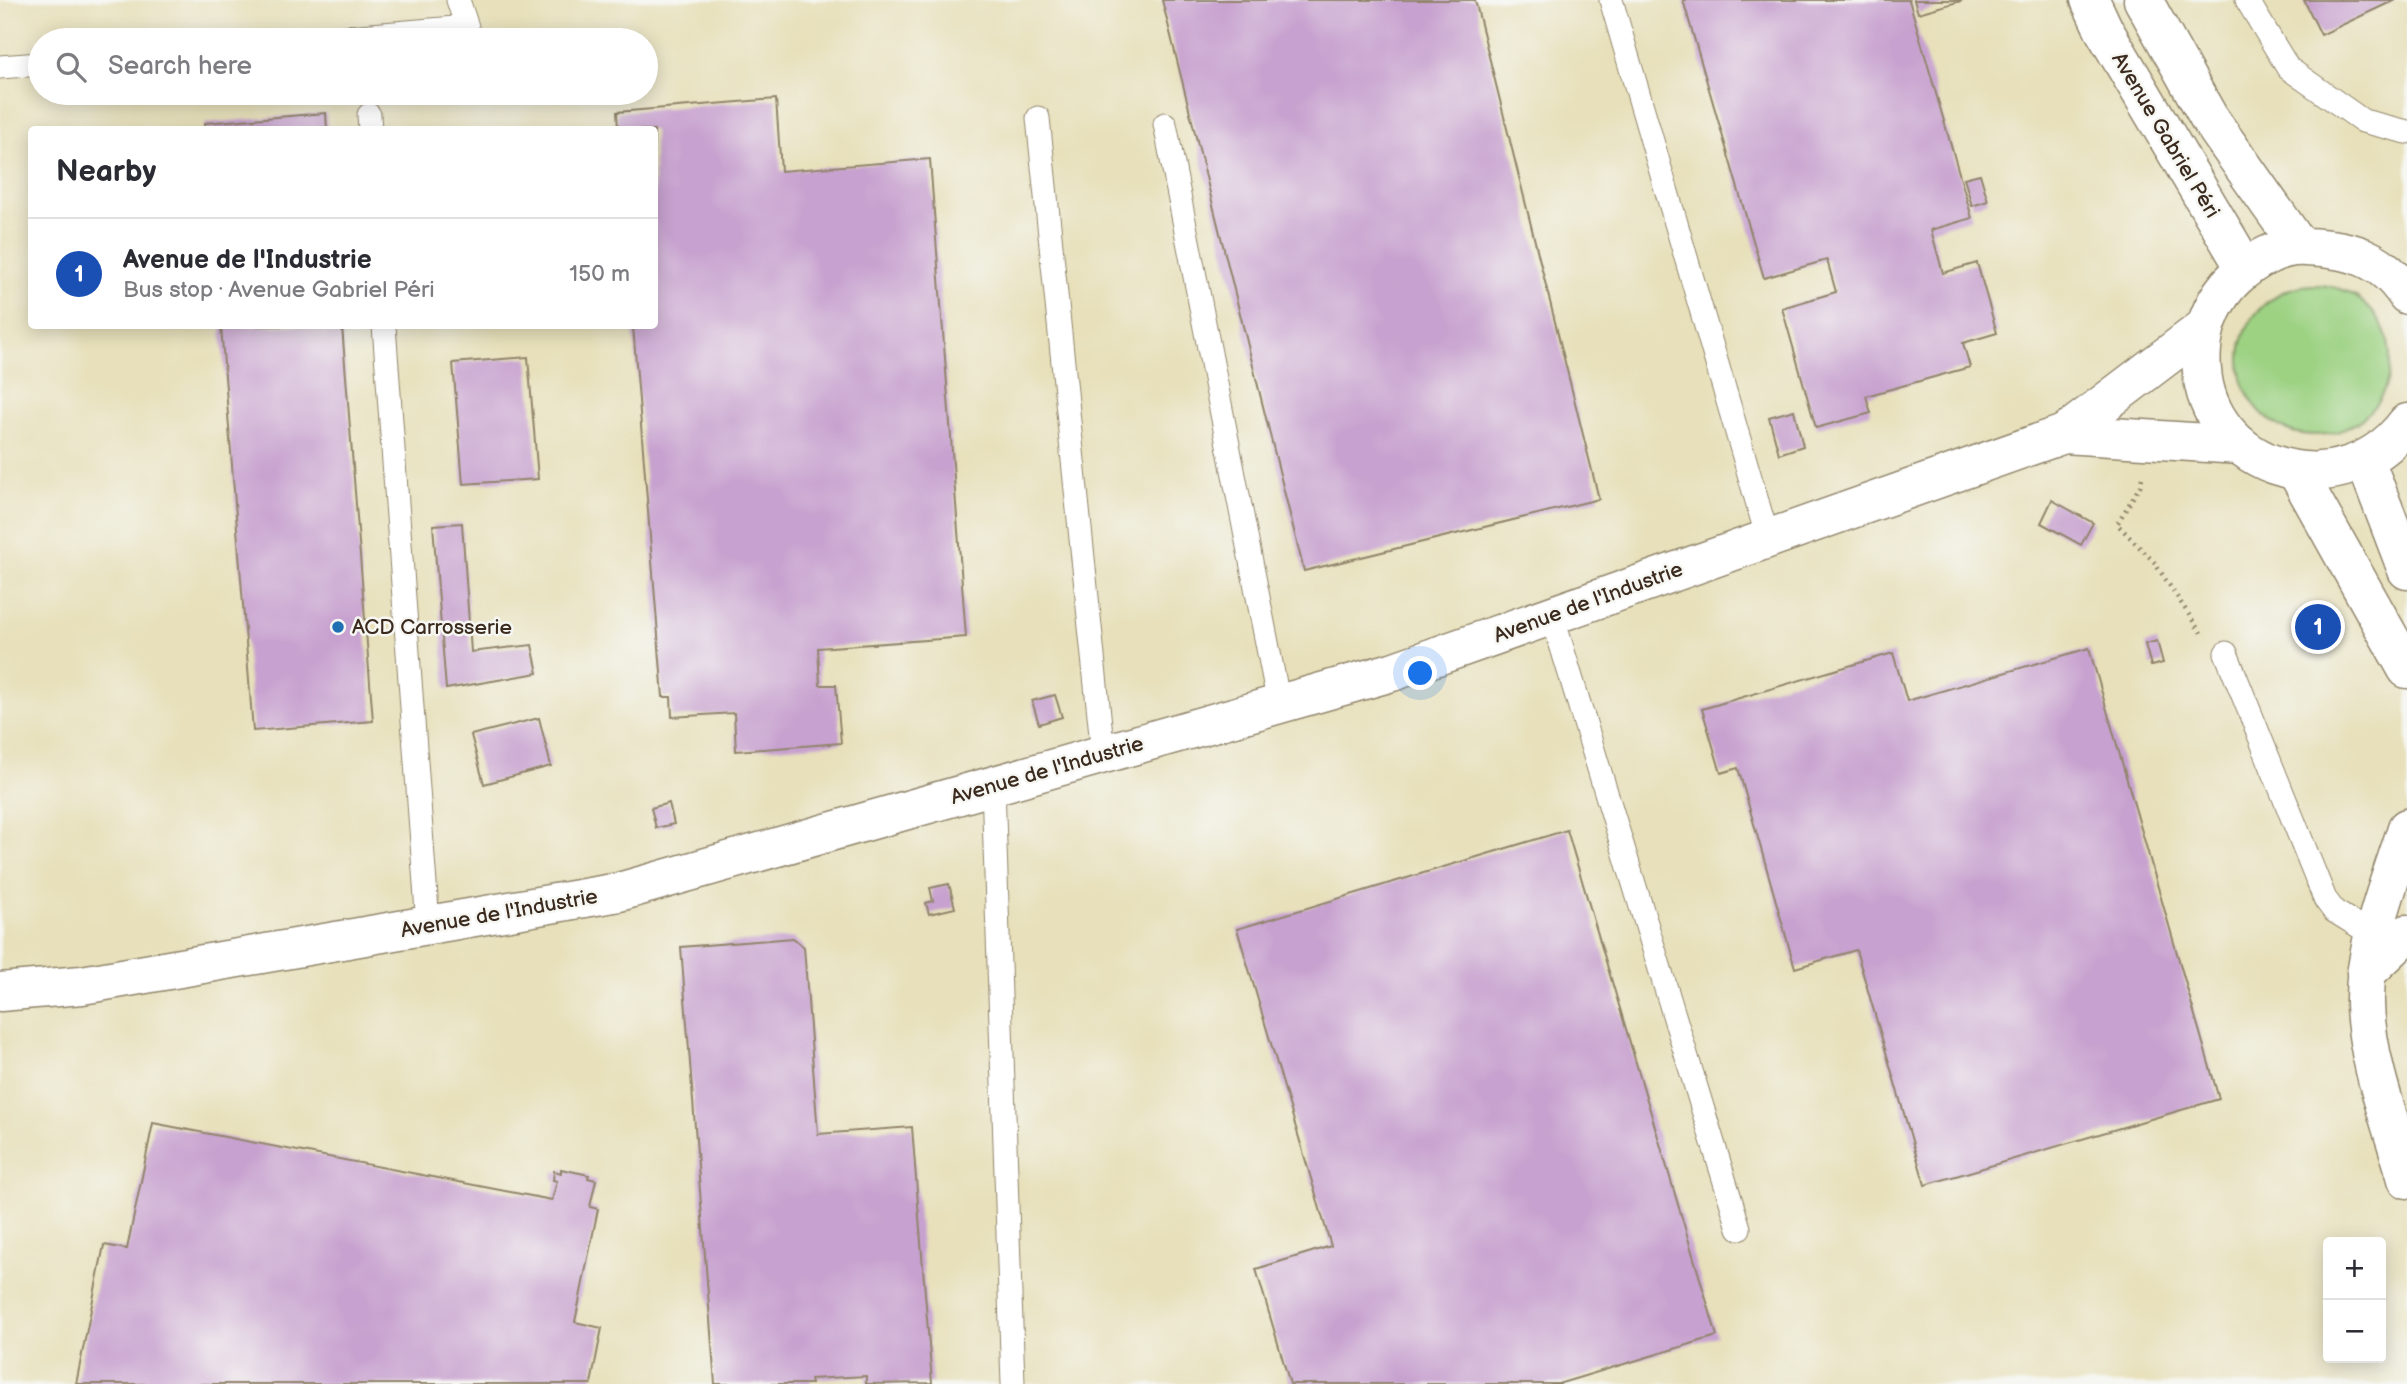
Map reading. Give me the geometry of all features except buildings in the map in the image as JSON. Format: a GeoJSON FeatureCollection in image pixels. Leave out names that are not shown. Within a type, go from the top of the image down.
{"type":"FeatureCollection","features":[{"type":"Feature","properties":{"kind":"street","name":"Avenue Gabriel Péri"},"geometry":{"type":"LineString","coordinates":[[2090,0],[2104,30],[2245,268]]}},
{"type":"Feature","properties":{"kind":"street"},"geometry":{"type":"LineString","coordinates":[[2143,0],[2208,118],[2299,246]]}},
{"type":"Feature","properties":{"kind":"street"},"geometry":{"type":"LineString","coordinates":[[2405,289],[2374,263],[2341,248],[2299,246],[2267,255],[2245,268],[2221,294],[2205,327],[2200,365],[2205,391],[2215,415],[2240,445],[2264,461],[2297,471],[2338,470],[2365,460],[2381,450],[2407,423]]}},
{"type":"Feature","properties":{"kind":"street","name":"Avenue de l'Industrie"},"geometry":{"type":"LineString","coordinates":[[0,992],[82,985],[619,892],[1392,672],[2064,434],[2205,327]]}},
{"type":"Feature","properties":{"kind":"street","name":"Avenue de l'Industrie"},"geometry":{"type":"LineString","coordinates":[[2064,434],[2240,445]]}},
{"type":"Feature","properties":{"kind":"street"},"geometry":{"type":"LineString","coordinates":[[2365,460],[2401,561],[2407,570]]}},
{"type":"Feature","properties":{"kind":"street"},"geometry":{"type":"LineString","coordinates":[[2297,471],[2407,669]]}},
{"type":"Feature","properties":{"kind":"street"},"geometry":{"type":"LineString","coordinates":[[2407,828],[2390,934],[2367,973],[2365,1004],[2372,1053],[2407,1180]]}},
{"type":"Feature","properties":{"kind":"lane"},"geometry":{"type":"LineString","coordinates":[[455,28],[467,27],[458,0]]}},
{"type":"Feature","properties":{"kind":"lane"},"geometry":{"type":"LineString","coordinates":[[1611,0],[1768,539]]}},
{"type":"Feature","properties":{"kind":"lane"},"geometry":{"type":"LineString","coordinates":[[2247,0],[2288,68],[2363,121],[2407,132]]}},
{"type":"Feature","properties":{"kind":"lane"},"geometry":{"type":"LineString","coordinates":[[0,67],[28,65]]}},
{"type":"Feature","properties":{"kind":"lane"},"geometry":{"type":"LineString","coordinates":[[1038,118],[1103,754]]}},
{"type":"Feature","properties":{"kind":"lane"},"geometry":{"type":"LineString","coordinates":[[1165,124],[1279,704]]}},
{"type":"Feature","properties":{"kind":"lane"},"geometry":{"type":"LineString","coordinates":[[384,329],[428,925]]}},
{"type":"Feature","properties":{"kind":"lane"},"geometry":{"type":"LineString","coordinates":[[1552,615],[1740,1228]]}},
{"type":"Feature","properties":{"kind":"lane"},"geometry":{"type":"LineString","coordinates":[[2226,653],[2325,899],[2334,911],[2390,934]]}},
{"type":"Feature","properties":{"kind":"lane"},"geometry":{"type":"LineString","coordinates":[[993,785],[1013,1384]]}},
{"type":"Feature","properties":{"kind":"path"},"geometry":{"type":"LineString","coordinates":[[2152,439],[2140,486],[2117,524],[2154,562],[2197,629],[2226,653]]}},
{"type":"Feature","properties":{"kind":"green space"},"geometry":{"type":"Polygon","coordinates":[[[2315,285],[2344,291],[2368,307],[2384,331],[2390,360],[2384,389],[2368,413],[2344,429],[2315,435],[2286,429],[2262,413],[2246,389],[2240,360],[2246,331],[2262,307],[2286,291],[2315,285]]]}},
{"type":"Feature","properties":{"kind":"place","name":"ACD Carrosserie"},"geometry":{"type":"Point","coordinates":[338,627]}},
{"type":"Feature","properties":{"kind":"place","name":"Avenue de l'Industrie"},"geometry":{"type":"Point","coordinates":[2318,627]}}]}
